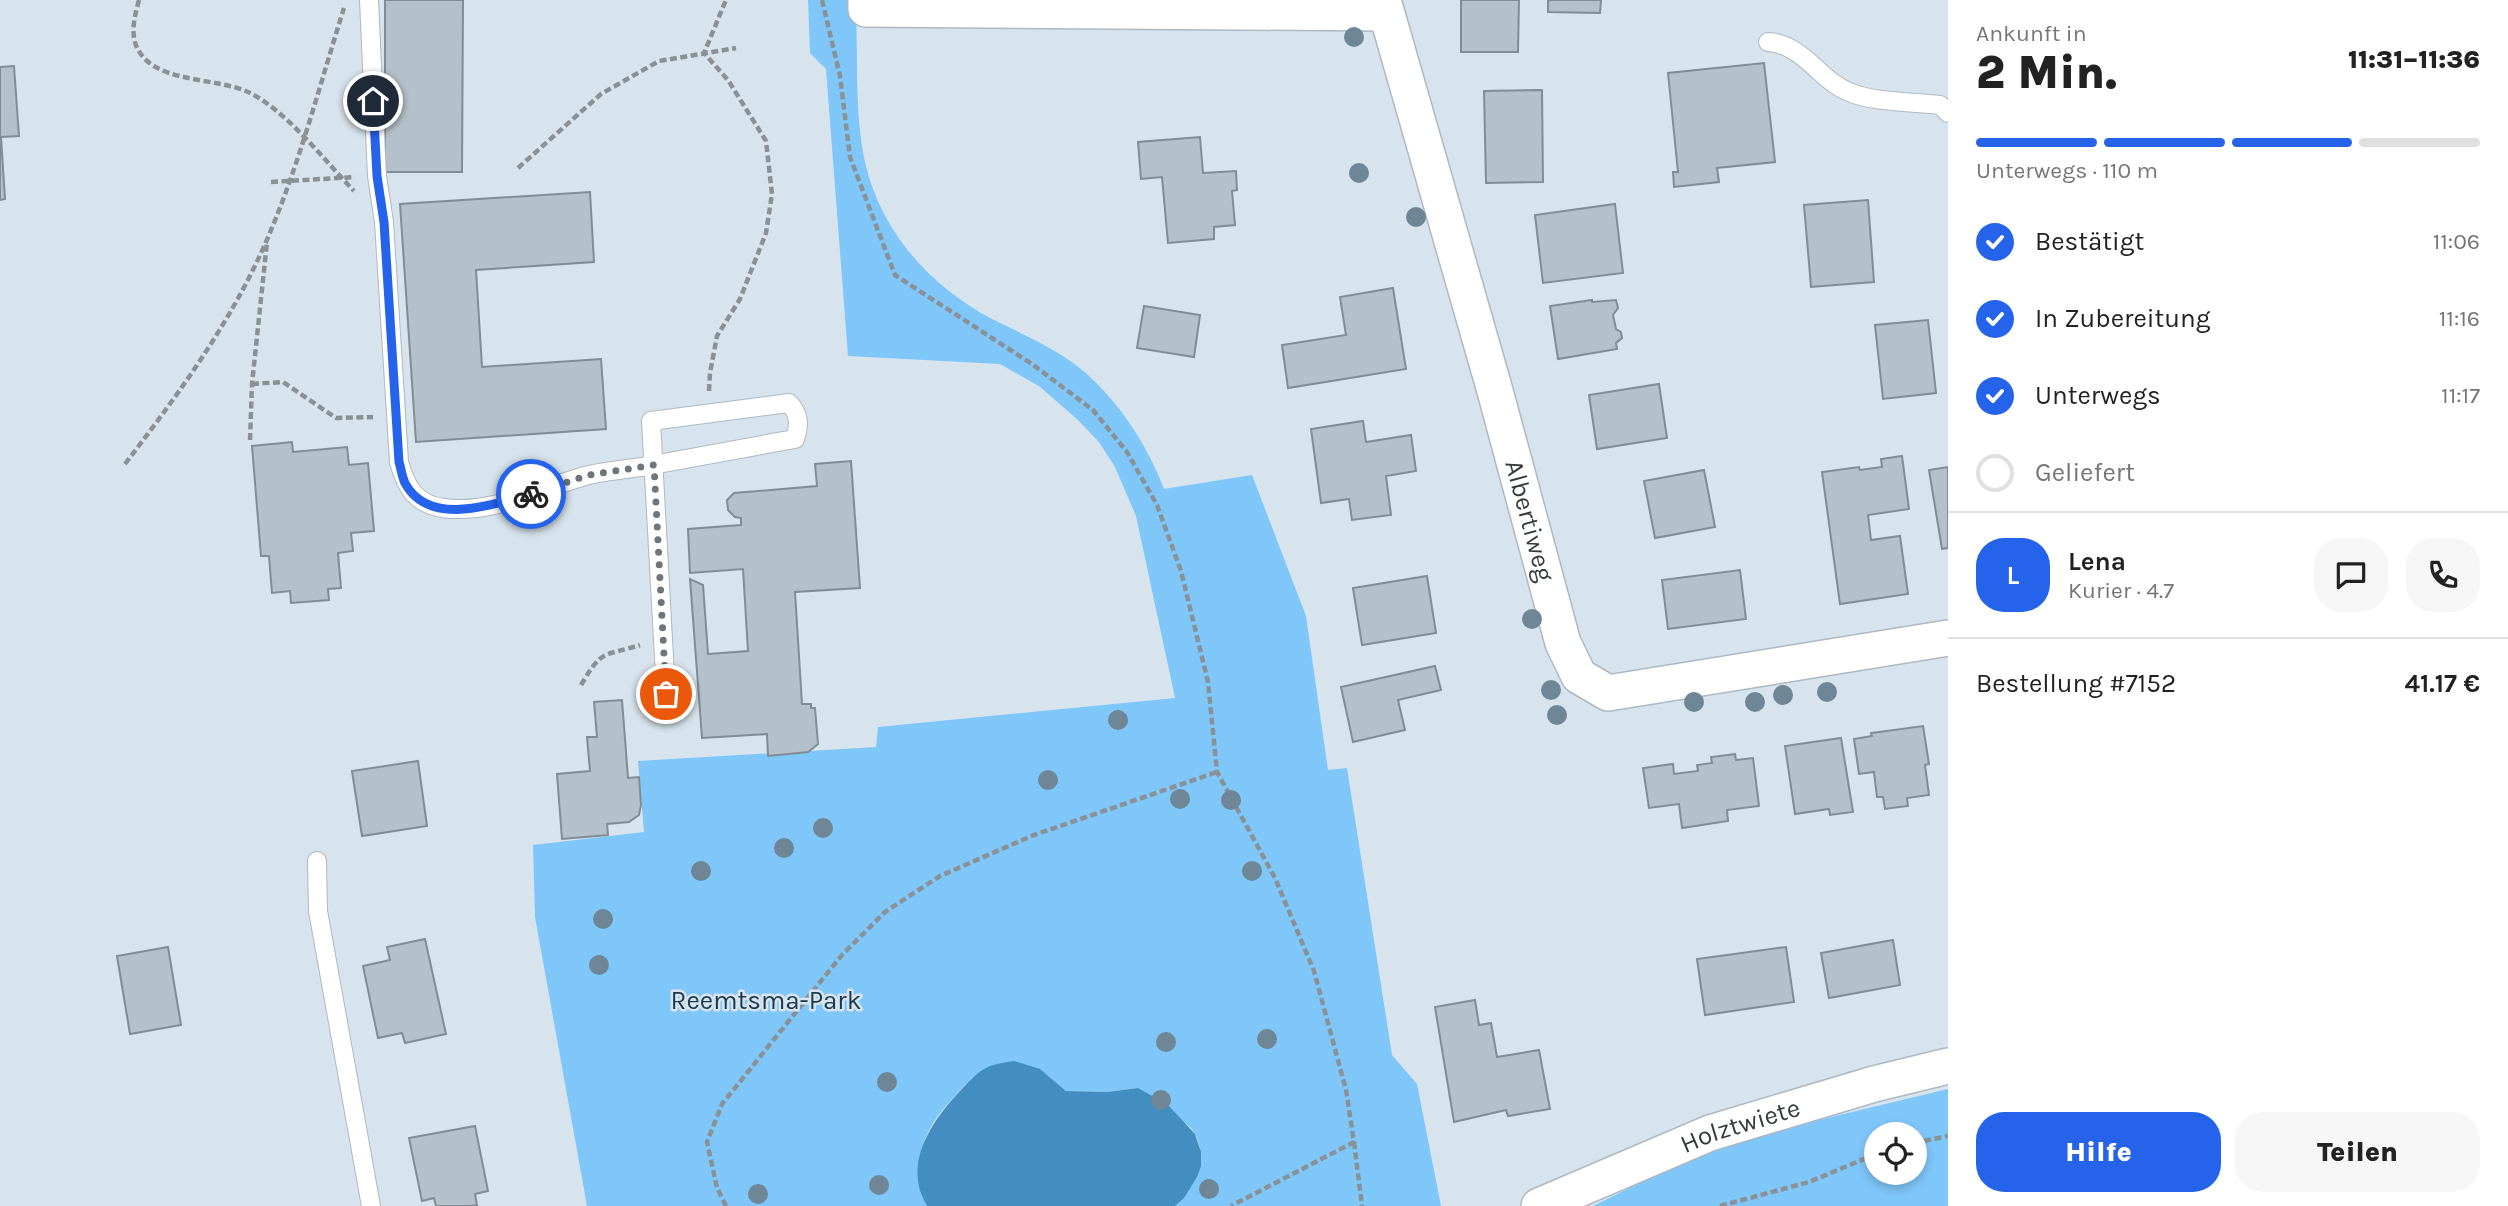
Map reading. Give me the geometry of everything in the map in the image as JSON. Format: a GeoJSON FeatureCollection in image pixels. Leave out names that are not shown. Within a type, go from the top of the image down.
{"type":"FeatureCollection","features":[{"type":"Feature","properties":{"kind":"street"},"geometry":{"type":"LineString","coordinates":[[866,0],[866,9],[1384,7]]}},
{"type":"Feature","properties":{"kind":"street","name":"Albertiweg"},"geometry":{"type":"LineString","coordinates":[[1384,7],[1495,391],[1563,643],[1579,676],[1608,693],[1948,638]]}},
{"type":"Feature","properties":{"kind":"street","name":"Holztwiete"},"geometry":{"type":"LineString","coordinates":[[1539,1206],[1710,1133],[1874,1084],[1948,1066]]}},
{"type":"Feature","properties":{"kind":"lane"},"geometry":{"type":"LineString","coordinates":[[369,0],[377,176],[384,222],[399,462],[405,482],[418,500],[441,508],[467,509],[496,504],[589,475],[654,465],[795,439],[799,427],[797,411],[789,402],[651,421],[654,465],[663,627],[666,694]]}},
{"type":"Feature","properties":{"kind":"lane"},"geometry":{"type":"LineString","coordinates":[[1768,43],[1781,43],[1808,60],[1847,92],[1870,98],[1940,105],[1948,113]]}},
{"type":"Feature","properties":{"kind":"lane"},"geometry":{"type":"LineString","coordinates":[[317,861],[318,911],[371,1206]]}},
{"type":"Feature","properties":{"kind":"path"},"geometry":{"type":"LineString","coordinates":[[139,0],[132,29],[137,48],[148,62],[169,72],[248,92],[281,115],[384,222]]}},
{"type":"Feature","properties":{"kind":"path"},"geometry":{"type":"LineString","coordinates":[[125,464],[184,387],[229,316],[268,238],[291,180],[346,0]]}},
{"type":"Feature","properties":{"kind":"path"},"geometry":{"type":"LineString","coordinates":[[704,52],[726,0]]}},
{"type":"Feature","properties":{"kind":"path"},"geometry":{"type":"LineString","coordinates":[[822,0],[840,76],[850,157],[895,275],[1032,364],[1093,410],[1128,452],[1157,505],[1181,571],[1208,682],[1217,772],[1275,878],[1314,971],[1346,1090],[1362,1206]]}},
{"type":"Feature","properties":{"kind":"path"},"geometry":{"type":"LineString","coordinates":[[518,168],[601,94],[659,61],[736,48]]}},
{"type":"Feature","properties":{"kind":"path"},"geometry":{"type":"LineString","coordinates":[[704,52],[734,90],[766,141],[772,194],[766,233],[740,299],[717,336],[710,373],[709,413]]}},
{"type":"Feature","properties":{"kind":"path"},"geometry":{"type":"LineString","coordinates":[[271,182],[377,176]]}},
{"type":"Feature","properties":{"kind":"path"},"geometry":{"type":"LineString","coordinates":[[250,440],[252,384],[268,238]]}},
{"type":"Feature","properties":{"kind":"path"},"geometry":{"type":"LineString","coordinates":[[252,384],[283,383],[336,418],[396,417]]}},
{"type":"Feature","properties":{"kind":"path"},"geometry":{"type":"LineString","coordinates":[[581,685],[595,661],[606,653],[638,646],[663,627]]}},
{"type":"Feature","properties":{"kind":"path"},"geometry":{"type":"LineString","coordinates":[[726,1206],[716,1188],[707,1143],[722,1104],[842,955],[885,912],[940,876],[1034,835],[1217,772]]}},
{"type":"Feature","properties":{"kind":"path"},"geometry":{"type":"LineString","coordinates":[[1927,1140],[1948,1136]]}},
{"type":"Feature","properties":{"kind":"path"},"geometry":{"type":"LineString","coordinates":[[1231,1206],[1354,1142]]}},
{"type":"Feature","properties":{"kind":"path"},"geometry":{"type":"LineString","coordinates":[[1720,1206],[1809,1182],[1864,1159]]}},
{"type":"Feature","properties":{"kind":"green space","name":"Reemtsma-Park"},"geometry":{"type":"Polygon","coordinates":[[[808,0],[855,0],[859,119],[866,166],[882,210],[920,265],[973,308],[1054,351],[1088,375],[1112,400],[1133,428],[1164,489],[1252,475],[1306,616],[1328,770],[1347,768],[1392,1055],[1417,1084],[1441,1206],[1175,1206],[1191,1182],[1200,1154],[1198,1140],[1191,1128],[1138,1088],[1107,1092],[1066,1091],[1040,1069],[972,1078],[941,1112],[922,1149],[920,1180],[927,1206],[587,1206],[535,917],[533,845],[644,832],[638,761],[876,747],[878,727],[1175,698],[1136,516],[1115,467],[1099,442],[1079,421],[1039,386],[1000,364],[848,356],[826,69],[810,53],[808,0]]]}},
{"type":"Feature","properties":{"kind":"green space"},"geometry":{"type":"Polygon","coordinates":[[[1948,1089],[1948,1206],[1593,1206],[1719,1144],[1948,1089]]]}},
{"type":"Feature","properties":{"kind":"shaded area"},"geometry":{"type":"Polygon","coordinates":[[[1014,1061],[1040,1069],[1066,1091],[1107,1092],[1138,1088],[1168,1105],[1195,1134],[1201,1152],[1201,1166],[1197,1177],[1184,1198],[1175,1206],[927,1206],[920,1190],[918,1175],[923,1144],[930,1130],[949,1103],[975,1076],[993,1065],[1014,1061]]]}},
{"type":"Feature","properties":{"kind":"building"},"geometry":{"type":"Polygon","coordinates":[[[385,0],[463,0],[462,172],[385,172],[385,0]]]}},
{"type":"Feature","properties":{"kind":"building"},"geometry":{"type":"Polygon","coordinates":[[[1461,0],[1519,0],[1518,52],[1461,52],[1461,0]]]}},
{"type":"Feature","properties":{"kind":"building"},"geometry":{"type":"Polygon","coordinates":[[[1548,0],[1601,0],[1600,13],[1548,12],[1548,0]]]}},
{"type":"Feature","properties":{"kind":"building"},"geometry":{"type":"Polygon","coordinates":[[[1764,63],[1775,162],[1717,168],[1719,182],[1674,187],[1673,172],[1678,172],[1668,73],[1764,63]]]}},
{"type":"Feature","properties":{"kind":"building"},"geometry":{"type":"Polygon","coordinates":[[[14,66],[19,136],[1,137],[5,199],[0,200],[0,67],[14,66]]]}},
{"type":"Feature","properties":{"kind":"building"},"geometry":{"type":"Polygon","coordinates":[[[1542,90],[1543,182],[1486,183],[1484,91],[1542,90]]]}},
{"type":"Feature","properties":{"kind":"building"},"geometry":{"type":"Polygon","coordinates":[[[1200,137],[1203,173],[1236,171],[1237,190],[1232,191],[1235,225],[1214,227],[1214,239],[1168,243],[1162,177],[1141,179],[1138,142],[1200,137]]]}},
{"type":"Feature","properties":{"kind":"building"},"geometry":{"type":"Polygon","coordinates":[[[590,192],[594,262],[476,270],[482,367],[601,359],[606,429],[416,442],[400,204],[590,192]]]}},
{"type":"Feature","properties":{"kind":"building"},"geometry":{"type":"Polygon","coordinates":[[[1868,200],[1874,282],[1811,287],[1804,205],[1868,200]]]}},
{"type":"Feature","properties":{"kind":"building"},"geometry":{"type":"Polygon","coordinates":[[[1615,204],[1623,273],[1543,283],[1535,215],[1615,204]]]}},
{"type":"Feature","properties":{"kind":"building"},"geometry":{"type":"Polygon","coordinates":[[[1393,288],[1406,369],[1288,388],[1282,345],[1346,335],[1340,297],[1393,288]]]}},
{"type":"Feature","properties":{"kind":"building"},"geometry":{"type":"Polygon","coordinates":[[[1592,300],[1616,300],[1618,308],[1613,315],[1616,329],[1621,332],[1622,338],[1616,343],[1617,349],[1558,359],[1550,306],[1592,300]]]}},
{"type":"Feature","properties":{"kind":"building"},"geometry":{"type":"Polygon","coordinates":[[[1144,306],[1200,315],[1194,357],[1137,348],[1144,306]]]}},
{"type":"Feature","properties":{"kind":"building"},"geometry":{"type":"Polygon","coordinates":[[[1928,320],[1936,393],[1883,399],[1875,325],[1928,320]]]}},
{"type":"Feature","properties":{"kind":"building"},"geometry":{"type":"Polygon","coordinates":[[[1659,384],[1667,438],[1597,449],[1589,395],[1659,384]]]}},
{"type":"Feature","properties":{"kind":"building"},"geometry":{"type":"Polygon","coordinates":[[[1363,421],[1366,442],[1411,435],[1416,471],[1386,476],[1391,515],[1352,520],[1349,499],[1321,503],[1311,429],[1363,421]]]}},
{"type":"Feature","properties":{"kind":"building"},"geometry":{"type":"Polygon","coordinates":[[[292,442],[293,452],[347,447],[349,465],[368,463],[374,531],[351,533],[353,551],[338,553],[341,588],[328,589],[329,600],[291,603],[290,591],[272,593],[269,556],[261,556],[252,446],[292,442]]]}},
{"type":"Feature","properties":{"kind":"building"},"geometry":{"type":"Polygon","coordinates":[[[1902,456],[1909,509],[1868,515],[1871,540],[1900,536],[1908,594],[1840,604],[1822,472],[1882,467],[1881,459],[1902,456]]]}},
{"type":"Feature","properties":{"kind":"building"},"geometry":{"type":"Polygon","coordinates":[[[851,461],[860,588],[795,592],[802,704],[811,704],[811,708],[815,708],[818,744],[808,752],[768,756],[767,734],[702,738],[690,579],[703,585],[708,654],[748,651],[743,569],[690,573],[688,529],[741,525],[741,518],[735,517],[728,510],[727,500],[734,493],[817,486],[815,464],[851,461]]]}},
{"type":"Feature","properties":{"kind":"building"},"geometry":{"type":"Polygon","coordinates":[[[1948,467],[1948,548],[1942,549],[1929,470],[1948,467]]]}},
{"type":"Feature","properties":{"kind":"building"},"geometry":{"type":"Polygon","coordinates":[[[1704,470],[1715,527],[1655,538],[1644,481],[1704,470]]]}},
{"type":"Feature","properties":{"kind":"building"},"geometry":{"type":"Polygon","coordinates":[[[1740,570],[1746,619],[1668,629],[1662,580],[1740,570]]]}},
{"type":"Feature","properties":{"kind":"building"},"geometry":{"type":"Polygon","coordinates":[[[1427,576],[1436,633],[1362,645],[1353,588],[1427,576]]]}},
{"type":"Feature","properties":{"kind":"building"},"geometry":{"type":"Polygon","coordinates":[[[1435,666],[1441,690],[1398,700],[1405,730],[1353,742],[1341,687],[1435,666]]]}},
{"type":"Feature","properties":{"kind":"building"},"geometry":{"type":"Polygon","coordinates":[[[622,700],[628,778],[639,777],[639,815],[629,822],[607,824],[608,835],[562,839],[557,774],[590,771],[587,737],[597,737],[594,702],[622,700]]]}},
{"type":"Feature","properties":{"kind":"building"},"geometry":{"type":"Polygon","coordinates":[[[1923,726],[1929,764],[1925,765],[1929,795],[1907,798],[1908,806],[1885,809],[1883,797],[1877,797],[1874,772],[1859,774],[1854,739],[1872,736],[1871,733],[1923,726]]]}},
{"type":"Feature","properties":{"kind":"building"},"geometry":{"type":"Polygon","coordinates":[[[1841,738],[1853,812],[1830,815],[1829,809],[1795,814],[1785,746],[1841,738]]]}},
{"type":"Feature","properties":{"kind":"building"},"geometry":{"type":"Polygon","coordinates":[[[1735,754],[1736,760],[1753,758],[1759,806],[1727,810],[1728,821],[1682,828],[1679,804],[1649,808],[1643,768],[1673,764],[1674,774],[1698,771],[1697,765],[1712,763],[1711,757],[1735,754]]]}},
{"type":"Feature","properties":{"kind":"building"},"geometry":{"type":"Polygon","coordinates":[[[418,761],[427,826],[362,836],[352,771],[418,761]]]}},
{"type":"Feature","properties":{"kind":"building"},"geometry":{"type":"Polygon","coordinates":[[[425,939],[446,1034],[405,1043],[402,1033],[378,1038],[363,966],[390,960],[387,947],[425,939]]]}},
{"type":"Feature","properties":{"kind":"building"},"geometry":{"type":"Polygon","coordinates":[[[1893,940],[1900,985],[1829,998],[1821,953],[1893,940]]]}},
{"type":"Feature","properties":{"kind":"building"},"geometry":{"type":"Polygon","coordinates":[[[168,947],[181,1025],[130,1034],[117,956],[168,947]]]}},
{"type":"Feature","properties":{"kind":"building"},"geometry":{"type":"Polygon","coordinates":[[[1786,947],[1794,1002],[1705,1015],[1697,959],[1786,947]]]}},
{"type":"Feature","properties":{"kind":"building"},"geometry":{"type":"Polygon","coordinates":[[[1475,1000],[1479,1025],[1491,1023],[1497,1057],[1539,1050],[1550,1109],[1508,1116],[1506,1110],[1454,1122],[1435,1007],[1475,1000]]]}},
{"type":"Feature","properties":{"kind":"building"},"geometry":{"type":"Polygon","coordinates":[[[475,1126],[488,1191],[475,1194],[477,1205],[471,1206],[436,1206],[434,1198],[422,1201],[409,1138],[475,1126]]]}},
{"type":"Feature","properties":{"kind":"way so far"},"geometry":{"type":"LineString","coordinates":[[531,494],[589,475],[654,465],[666,694]]}},
{"type":"Feature","properties":{"kind":"route"},"geometry":{"type":"LineString","coordinates":[[373,101],[377,176],[384,222],[399,462],[405,482],[418,500],[441,508],[467,509],[531,494]]}}]}
